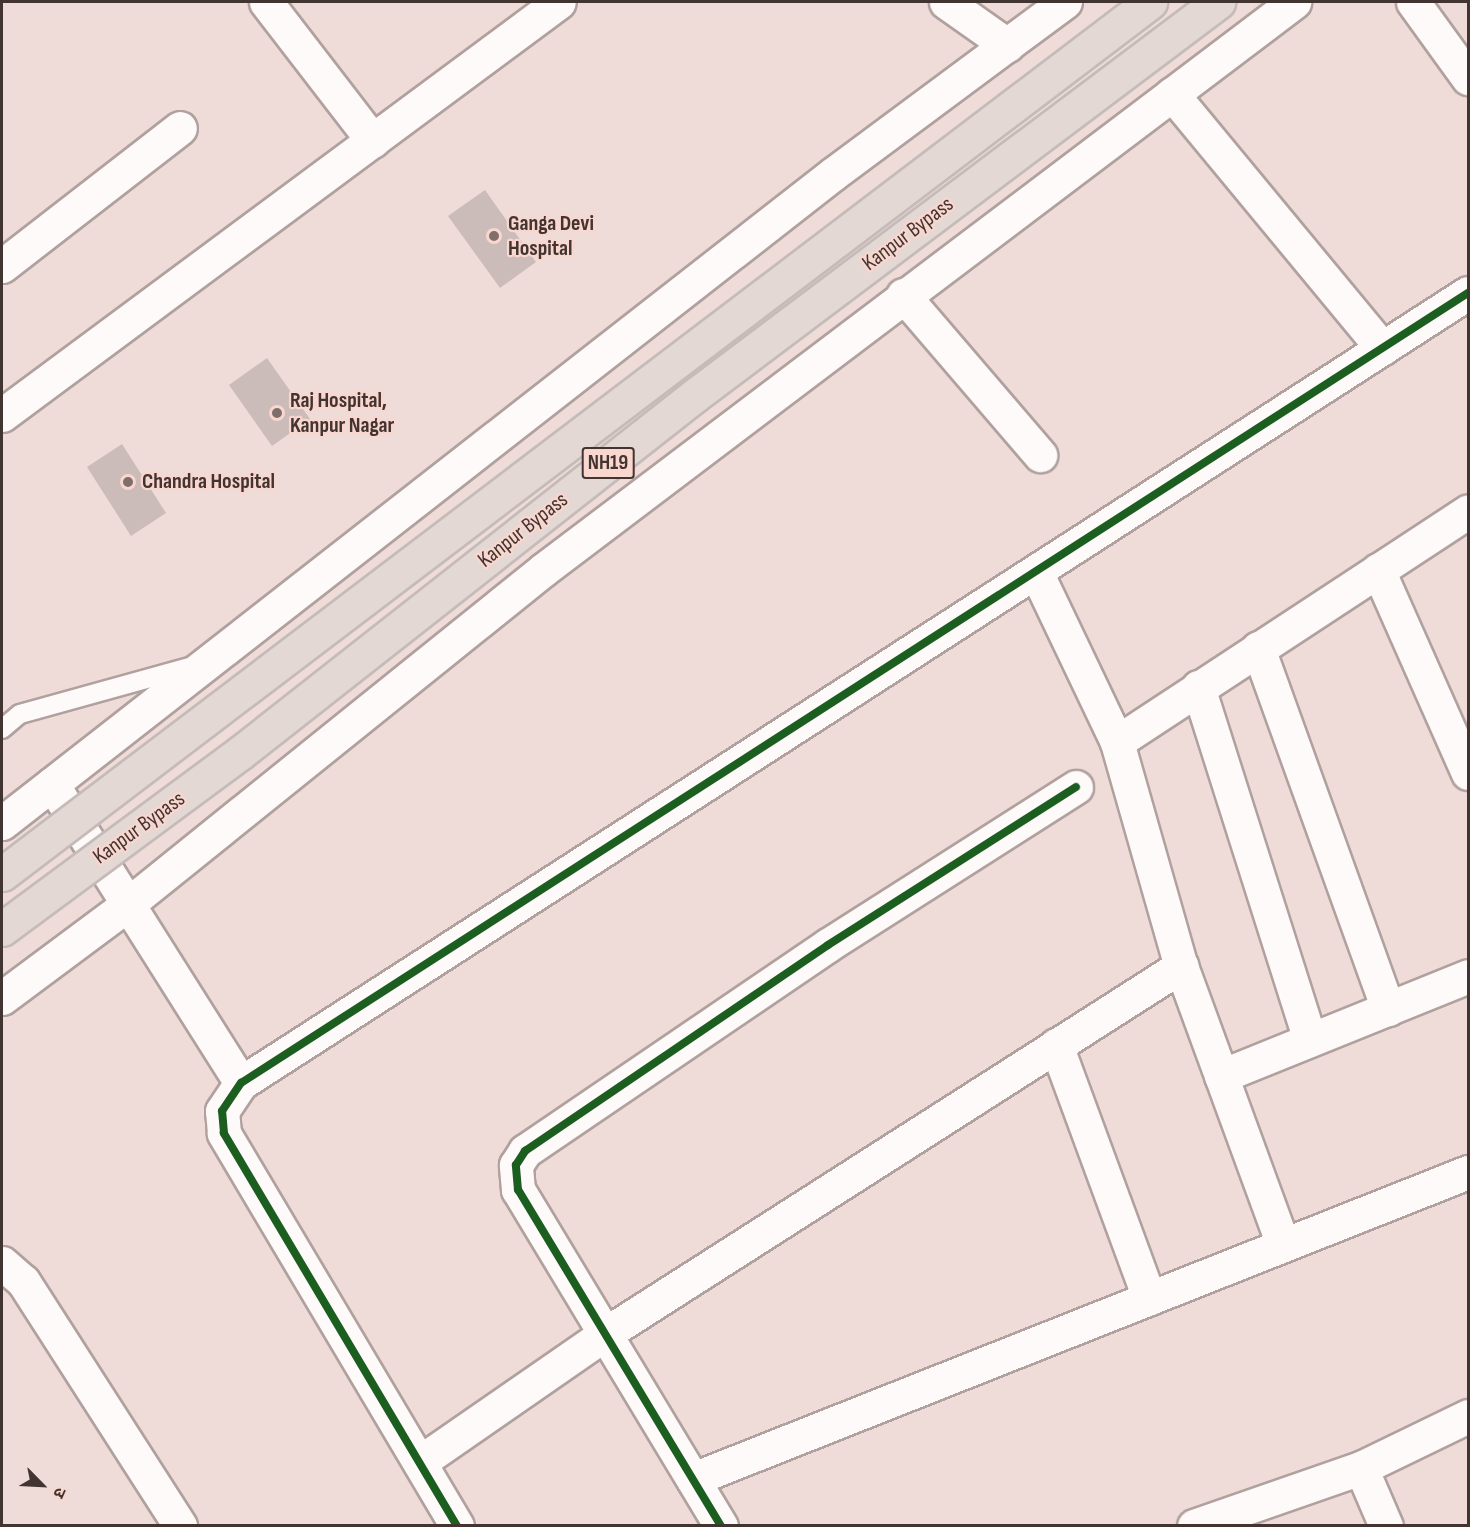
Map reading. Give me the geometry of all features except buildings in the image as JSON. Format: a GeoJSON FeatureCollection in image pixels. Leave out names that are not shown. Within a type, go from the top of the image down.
{"type":"FeatureCollection","features":[{"type":"Feature","properties":{"kind":"highway","name":"Kanpur Bypass"},"geometry":{"type":"LineString","coordinates":[[2,874],[1150,2]]}},
{"type":"Feature","properties":{"kind":"highway","name":"Kanpur Bypass"},"geometry":{"type":"LineString","coordinates":[[2,929],[240,753],[694,396],[1218,2]]}},
{"type":"Feature","properties":{"kind":"street"},"geometry":{"type":"LineString","coordinates":[[266,2],[373,141]]}},
{"type":"Feature","properties":{"kind":"street"},"geometry":{"type":"LineString","coordinates":[[2,415],[559,2]]}},
{"type":"Feature","properties":{"kind":"street"},"geometry":{"type":"LineString","coordinates":[[2,823],[834,174],[1065,2]]}},
{"type":"Feature","properties":{"kind":"street"},"geometry":{"type":"LineString","coordinates":[[2,998],[128,904],[250,801],[543,570],[903,295],[1294,2]]}},
{"type":"Feature","properties":{"kind":"street"},"geometry":{"type":"LineString","coordinates":[[1413,2],[1468,78]]}},
{"type":"Feature","properties":{"kind":"street"},"geometry":{"type":"LineString","coordinates":[[958,4],[1007,45]]}},
{"type":"Feature","properties":{"kind":"street"},"geometry":{"type":"LineString","coordinates":[[1172,94],[1382,348]]}},
{"type":"Feature","properties":{"kind":"street"},"geometry":{"type":"LineString","coordinates":[[2,266],[180,128]]}},
{"type":"Feature","properties":{"kind":"street"},"geometry":{"type":"LineString","coordinates":[[457,1526],[224,1133],[222,1111],[241,1083],[1468,293]]}},
{"type":"Feature","properties":{"kind":"street"},"geometry":{"type":"LineString","coordinates":[[903,295],[1040,454]]}},
{"type":"Feature","properties":{"kind":"street"},"geometry":{"type":"LineString","coordinates":[[1117,742],[1468,512]]}},
{"type":"Feature","properties":{"kind":"street"},"geometry":{"type":"LineString","coordinates":[[1378,570],[1468,773]]}},
{"type":"Feature","properties":{"kind":"street"},"geometry":{"type":"LineString","coordinates":[[1036,572],[1117,742],[1181,966],[1283,1245]]}},
{"type":"Feature","properties":{"kind":"street"},"geometry":{"type":"LineString","coordinates":[[1258,648],[1388,1008]]}},
{"type":"Feature","properties":{"kind":"street"},"geometry":{"type":"LineString","coordinates":[[1198,687],[1310,1040]]}},
{"type":"Feature","properties":{"kind":"street"},"geometry":{"type":"LineString","coordinates":[[52,784],[241,1083]]}},
{"type":"Feature","properties":{"kind":"street"},"geometry":{"type":"LineString","coordinates":[[722,1526],[518,1190],[514,1174],[525,1151],[828,945],[1076,787]]}},
{"type":"Feature","properties":{"kind":"street"},"geometry":{"type":"LineString","coordinates":[[420,1462],[605,1334],[1181,966]]}},
{"type":"Feature","properties":{"kind":"street"},"geometry":{"type":"LineString","coordinates":[[1221,1076],[1468,976]]}},
{"type":"Feature","properties":{"kind":"street"},"geometry":{"type":"LineString","coordinates":[[1056,1045],[1149,1298]]}},
{"type":"Feature","properties":{"kind":"street"},"geometry":{"type":"LineString","coordinates":[[693,1479],[1468,1172]]}},
{"type":"Feature","properties":{"kind":"street"},"geometry":{"type":"LineString","coordinates":[[2,1263],[23,1281],[180,1526]]}},
{"type":"Feature","properties":{"kind":"street"},"geometry":{"type":"LineString","coordinates":[[1194,1526],[1361,1468],[1468,1416]]}},
{"type":"Feature","properties":{"kind":"street"},"geometry":{"type":"LineString","coordinates":[[1361,1468],[1386,1526]]}},
{"type":"Feature","properties":{"kind":"lane"},"geometry":{"type":"LineString","coordinates":[[2,729],[20,714],[211,661]]}},
{"type":"Feature","properties":{"kind":"cycle path"},"geometry":{"type":"LineString","coordinates":[[457,1526],[224,1133],[222,1111],[241,1083],[1468,293]]}},
{"type":"Feature","properties":{"kind":"cycle path"},"geometry":{"type":"LineString","coordinates":[[721,1526],[518,1190],[516,1165],[525,1151],[828,945],[1076,787]]}},
{"type":"Feature","properties":{"kind":"place","name":"Ganga Devi Hospital"},"geometry":{"type":"Point","coordinates":[494,236]}},
{"type":"Feature","properties":{"kind":"place","name":"Raj Hospital, Kanpur Nagar"},"geometry":{"type":"Point","coordinates":[277,413]}},
{"type":"Feature","properties":{"kind":"place","name":"Chandra Hospital"},"geometry":{"type":"Point","coordinates":[128,482]}}]}
